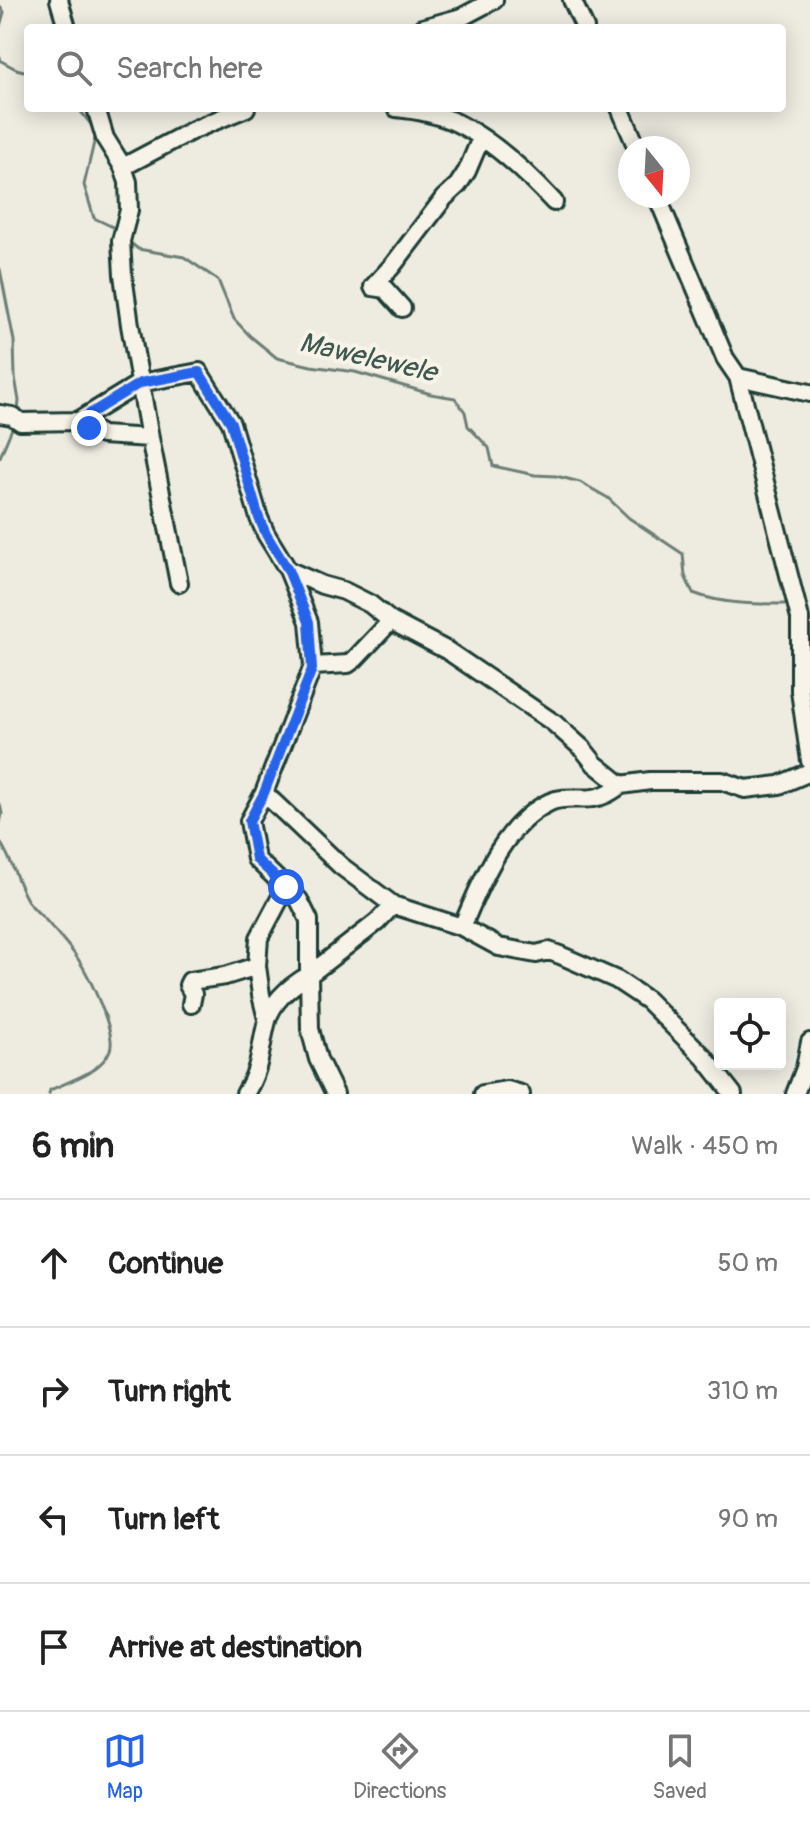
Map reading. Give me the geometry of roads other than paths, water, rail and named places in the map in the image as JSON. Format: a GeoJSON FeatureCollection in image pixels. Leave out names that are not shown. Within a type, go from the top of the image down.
{"type":"FeatureCollection","features":[{"type":"Feature","properties":{"kind":"street"},"geometry":{"type":"LineString","coordinates":[[59,0],[66,24]]}},
{"type":"Feature","properties":{"kind":"street"},"geometry":{"type":"LineString","coordinates":[[437,24],[462,17],[494,0]]}},
{"type":"Feature","properties":{"kind":"street"},"geometry":{"type":"LineString","coordinates":[[572,0],[583,24]]}},
{"type":"Feature","properties":{"kind":"street"},"geometry":{"type":"LineString","coordinates":[[97,112],[105,138],[123,167],[128,182],[129,210],[123,235],[128,313],[179,583]]}},
{"type":"Feature","properties":{"kind":"street"},"geometry":{"type":"LineString","coordinates":[[123,167],[193,130],[236,112]]}},
{"type":"Feature","properties":{"kind":"street"},"geometry":{"type":"LineString","coordinates":[[426,112],[457,123],[481,138],[532,179],[554,202]]}},
{"type":"Feature","properties":{"kind":"street"},"geometry":{"type":"LineString","coordinates":[[622,112],[632,136]]}},
{"type":"Feature","properties":{"kind":"street"},"geometry":{"type":"LineString","coordinates":[[402,308],[385,289],[373,287],[444,198],[458,185],[481,138]]}},
{"type":"Feature","properties":{"kind":"street"},"geometry":{"type":"LineString","coordinates":[[662,208],[725,358],[738,377],[800,618],[800,691],[810,761]]}},
{"type":"Feature","properties":{"kind":"street"},"geometry":{"type":"LineString","coordinates":[[78,421],[140,383],[199,372],[231,423],[259,518],[288,570],[309,622],[313,666],[264,793],[249,821],[256,859],[299,900],[309,920],[310,1029],[318,1059],[335,1094]]}},
{"type":"Feature","properties":{"kind":"street"},"geometry":{"type":"LineString","coordinates":[[738,377],[810,393]]}},
{"type":"Feature","properties":{"kind":"street"},"geometry":{"type":"LineString","coordinates":[[11,417],[78,421],[102,435],[150,438]]}},
{"type":"Feature","properties":{"kind":"street"},"geometry":{"type":"LineString","coordinates":[[288,570],[370,604],[391,621],[448,651],[554,723],[621,785]]}},
{"type":"Feature","properties":{"kind":"street"},"geometry":{"type":"LineString","coordinates":[[313,666],[348,664],[391,621]]}},
{"type":"Feature","properties":{"kind":"street"},"geometry":{"type":"LineString","coordinates":[[462,927],[489,869],[506,842],[524,820],[552,801],[594,798],[608,794],[621,785],[664,781],[722,781],[745,789],[779,785],[810,772]]}},
{"type":"Feature","properties":{"kind":"street"},"geometry":{"type":"LineString","coordinates":[[264,793],[341,866],[393,905],[462,927],[499,947],[536,954],[549,951],[625,984],[679,1031],[733,1094]]}},
{"type":"Feature","properties":{"kind":"street"},"geometry":{"type":"LineString","coordinates":[[267,1019],[257,966],[259,938],[286,887]]}},
{"type":"Feature","properties":{"kind":"street"},"geometry":{"type":"LineString","coordinates":[[245,1094],[258,1069],[267,1019],[274,1005],[295,983],[377,922],[393,905]]}},
{"type":"Feature","properties":{"kind":"street"},"geometry":{"type":"LineString","coordinates":[[191,1004],[193,994],[188,985],[190,981],[225,976],[257,966]]}},
{"type":"Feature","properties":{"kind":"street"},"geometry":{"type":"LineString","coordinates":[[795,1094],[805,1068],[810,1042]]}},
{"type":"Feature","properties":{"kind":"street"},"geometry":{"type":"LineString","coordinates":[[483,1094],[507,1090],[521,1094]]}},
{"type":"Feature","properties":{"kind":"waterway","name":"Mawelewele"},"geometry":{"type":"LineString","coordinates":[[0,7],[4,12],[0,26]]}},
{"type":"Feature","properties":{"kind":"waterway","name":"Mawelewele"},"geometry":{"type":"LineString","coordinates":[[0,57],[1,61],[24,71]]}},
{"type":"Feature","properties":{"kind":"waterway","name":"Mawelewele"},"geometry":{"type":"LineString","coordinates":[[81,112],[94,128]]}},
{"type":"Feature","properties":{"kind":"waterway","name":"Mawelewele"},"geometry":{"type":"LineString","coordinates":[[96,134],[84,185],[94,218],[117,229]]}},
{"type":"Feature","properties":{"kind":"waterway","name":"Mawelewele"},"geometry":{"type":"LineString","coordinates":[[127,240],[138,249],[184,257],[218,280],[234,319],[277,358],[355,372],[455,398],[465,412],[468,426],[489,448],[493,466],[580,482],[608,498],[629,518],[683,554],[685,576],[693,593],[729,602],[790,604]]}},
{"type":"Feature","properties":{"kind":"waterway"},"geometry":{"type":"LineString","coordinates":[[0,269],[14,341],[18,411]]}},
{"type":"Feature","properties":{"kind":"waterway"},"geometry":{"type":"LineString","coordinates":[[0,457],[13,426]]}},
{"type":"Feature","properties":{"kind":"waterway"},"geometry":{"type":"LineString","coordinates":[[0,804],[0,823]]}},
{"type":"Feature","properties":{"kind":"waterway"},"geometry":{"type":"LineString","coordinates":[[0,842],[28,902],[65,942],[83,967],[109,1031],[111,1042],[106,1058],[84,1075],[50,1090],[49,1094]]}}]}
